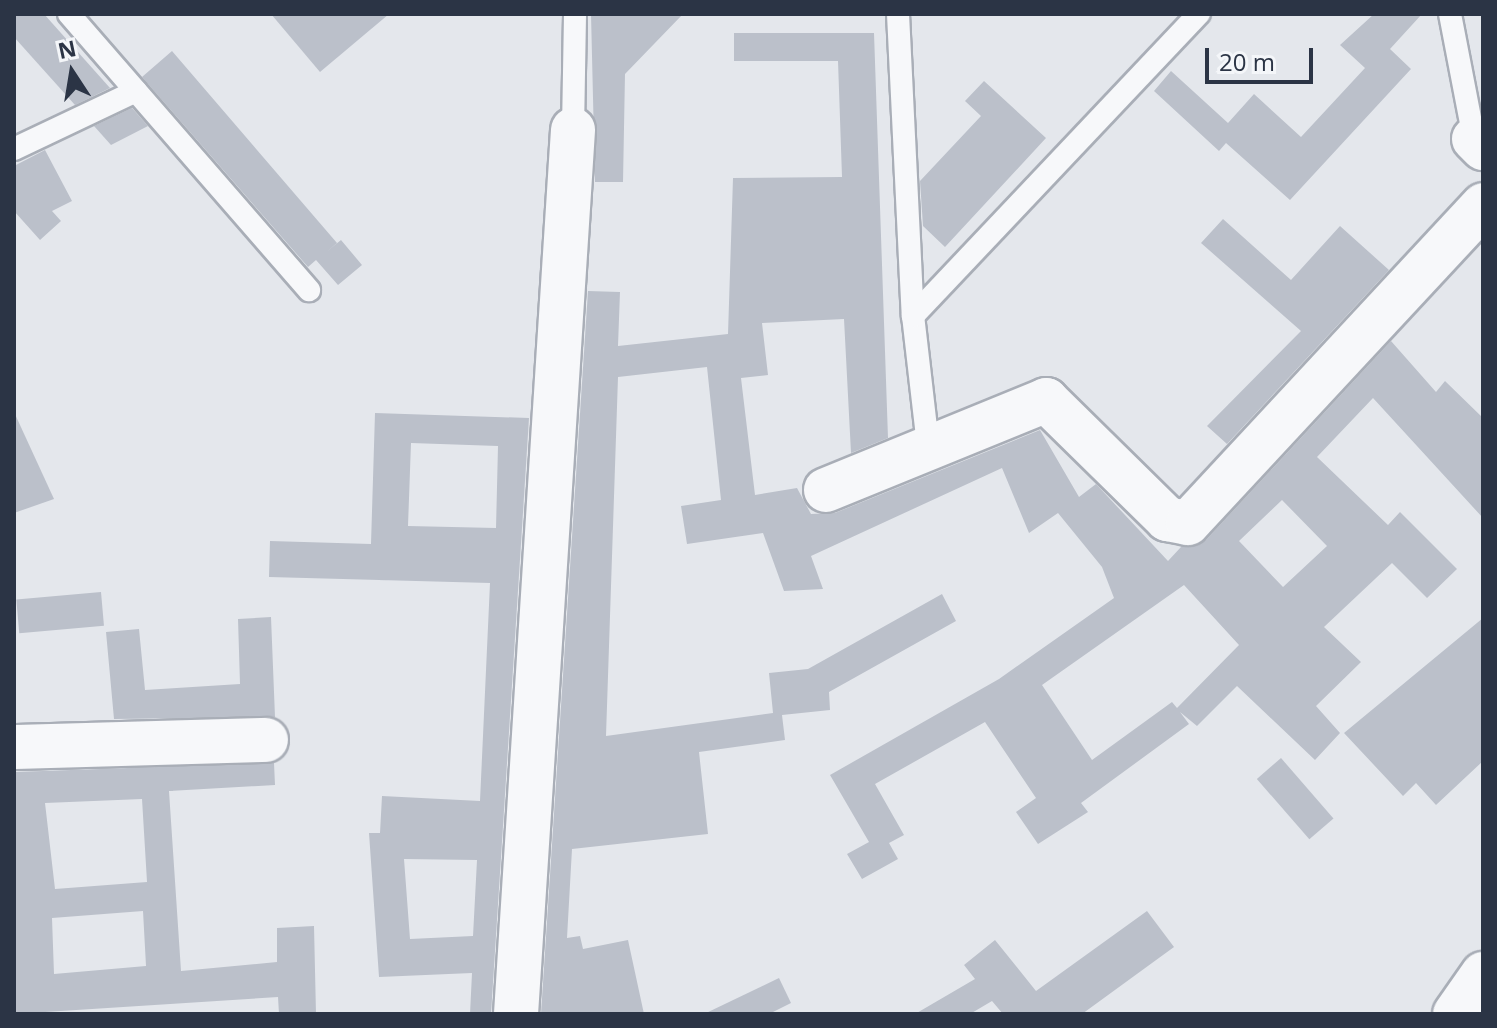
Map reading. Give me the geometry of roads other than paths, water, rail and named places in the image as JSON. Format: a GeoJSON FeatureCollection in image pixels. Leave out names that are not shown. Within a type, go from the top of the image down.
{"type":"FeatureCollection","features":[{"type":"Feature","properties":{"kind":"street"},"geometry":{"type":"LineString","coordinates":[[516,1014],[573,130]]}},
{"type":"Feature","properties":{"kind":"street"},"geometry":{"type":"LineString","coordinates":[[826,490],[928,445],[1046,400],[1167,519],[1188,523],[1483,205]]}},
{"type":"Feature","properties":{"kind":"street"},"geometry":{"type":"LineString","coordinates":[[14,747],[266,740]]}},
{"type":"Feature","properties":{"kind":"street"},"geometry":{"type":"LineString","coordinates":[[1455,1014],[1483,974]]}},
{"type":"Feature","properties":{"kind":"lane"},"geometry":{"type":"LineString","coordinates":[[69,14],[309,290]]}},
{"type":"Feature","properties":{"kind":"lane"},"geometry":{"type":"LineString","coordinates":[[573,130],[575,14]]}},
{"type":"Feature","properties":{"kind":"lane"},"geometry":{"type":"LineString","coordinates":[[898,14],[913,316],[928,445]]}},
{"type":"Feature","properties":{"kind":"lane"},"geometry":{"type":"LineString","coordinates":[[913,316],[1199,14]]}},
{"type":"Feature","properties":{"kind":"lane"},"geometry":{"type":"LineString","coordinates":[[1450,14],[1478,144]]}},
{"type":"Feature","properties":{"kind":"lane"},"geometry":{"type":"LineString","coordinates":[[14,149],[136,91]]}}]}
